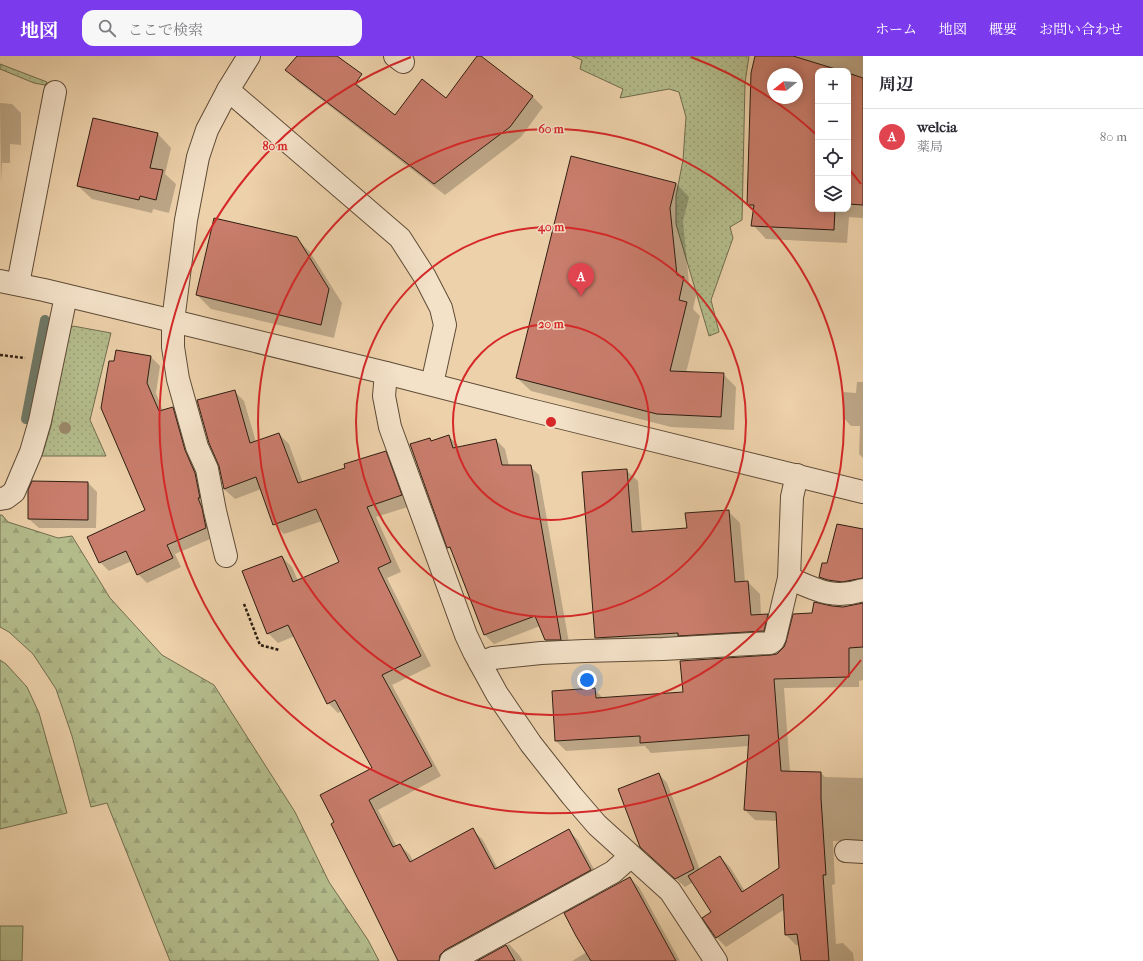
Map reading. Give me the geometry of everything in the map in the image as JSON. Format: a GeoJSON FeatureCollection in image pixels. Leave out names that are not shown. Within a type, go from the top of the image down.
{"type":"FeatureCollection","features":[{"type":"Feature","properties":{"kind":"street"},"geometry":{"type":"LineString","coordinates":[[226,556],[207,469],[197,447],[178,379],[173,347],[173,321],[186,220],[198,157],[207,130],[248,56]]}},
{"type":"Feature","properties":{"kind":"street"},"geometry":{"type":"LineString","coordinates":[[228,90],[400,238],[425,277],[441,308],[445,325],[432,384]]}},
{"type":"Feature","properties":{"kind":"street"},"geometry":{"type":"LineString","coordinates":[[55,92],[9,283],[432,384],[522,408],[863,492]]}},
{"type":"Feature","properties":{"kind":"street"},"geometry":{"type":"LineString","coordinates":[[0,499],[6,498],[14,492],[31,452],[40,421],[66,296]]}},
{"type":"Feature","properties":{"kind":"street"},"geometry":{"type":"LineString","coordinates":[[386,373],[384,396],[390,427],[466,635],[497,694],[531,744],[597,825],[670,891],[716,961]]}},
{"type":"Feature","properties":{"kind":"street"},"geometry":{"type":"LineString","coordinates":[[480,663],[493,658],[541,653],[585,650],[663,649],[773,641],[789,578],[792,497],[797,475]]}},
{"type":"Feature","properties":{"kind":"street"},"geometry":{"type":"LineString","coordinates":[[789,578],[831,594],[851,594],[863,590]]}},
{"type":"Feature","properties":{"kind":"street"},"geometry":{"type":"LineString","coordinates":[[451,961],[613,872],[631,856]]}},
{"type":"Feature","properties":{"kind":"path"},"geometry":{"type":"LineString","coordinates":[[0,355],[26,358]]}},
{"type":"Feature","properties":{"kind":"path"},"geometry":{"type":"LineString","coordinates":[[244,604],[260,645],[279,650]]}},
{"type":"Feature","properties":{"kind":"green space"},"geometry":{"type":"Polygon","coordinates":[[[572,56],[749,56],[745,83],[742,220],[730,227],[733,238],[711,300],[719,332],[709,336],[676,224],[676,196],[683,160],[686,117],[679,92],[669,89],[620,98],[623,89],[580,69],[582,60],[572,56]]]}},
{"type":"Feature","properties":{"kind":"green space"},"geometry":{"type":"Polygon","coordinates":[[[0,64],[47,82],[45,85],[34,83],[0,69],[0,64]]]}},
{"type":"Feature","properties":{"kind":"green space"},"geometry":{"type":"Polygon","coordinates":[[[73,326],[111,333],[90,420],[106,456],[42,456],[51,426],[68,332],[73,326]]]}},
{"type":"Feature","properties":{"kind":"green space"},"geometry":{"type":"Polygon","coordinates":[[[0,515],[2,515],[8,522],[58,538],[72,536],[110,598],[162,655],[214,685],[295,812],[329,882],[368,940],[379,961],[170,961],[107,803],[91,807],[72,736],[56,689],[33,654],[9,632],[0,627],[0,515]]]}},
{"type":"Feature","properties":{"kind":"green space"},"geometry":{"type":"Polygon","coordinates":[[[0,660],[6,664],[27,687],[39,713],[67,813],[0,829],[0,660]]]}},
{"type":"Feature","properties":{"kind":"green space"},"geometry":{"type":"Polygon","coordinates":[[[0,926],[23,926],[22,961],[0,961],[0,926]]]}},
{"type":"Feature","properties":{"kind":"building"},"geometry":{"type":"Polygon","coordinates":[[[297,56],[337,56],[362,74],[355,84],[395,115],[422,79],[446,98],[477,56],[481,56],[533,96],[510,127],[434,184],[285,70],[297,56]]]}},
{"type":"Feature","properties":{"kind":"building"},"geometry":{"type":"Polygon","coordinates":[[[755,56],[793,56],[832,68],[815,68],[815,212],[835,212],[834,230],[751,226],[754,205],[747,205],[751,73],[755,56]]]}},
{"type":"Feature","properties":{"kind":"building"},"geometry":{"type":"Polygon","coordinates":[[[851,74],[863,78],[863,205],[851,204],[851,74]]]}},
{"type":"Feature","properties":{"kind":"building"},"geometry":{"type":"Polygon","coordinates":[[[93,118],[158,133],[150,168],[163,170],[156,200],[140,196],[139,200],[77,186],[93,118]]]}},
{"type":"Feature","properties":{"kind":"building"},"geometry":{"type":"Polygon","coordinates":[[[571,156],[676,183],[670,208],[677,275],[684,277],[679,300],[687,302],[670,371],[724,373],[721,417],[657,414],[516,378],[571,156]]]}},
{"type":"Feature","properties":{"kind":"building"},"geometry":{"type":"Polygon","coordinates":[[[214,218],[297,237],[329,289],[321,325],[196,295],[214,218]]]}},
{"type":"Feature","properties":{"kind":"building"},"geometry":{"type":"Polygon","coordinates":[[[116,350],[151,356],[147,383],[159,411],[173,407],[185,450],[195,473],[200,498],[198,498],[202,508],[206,528],[167,545],[173,558],[137,575],[126,551],[99,563],[87,537],[145,510],[101,408],[109,361],[114,361],[116,350]]]}},
{"type":"Feature","properties":{"kind":"building"},"geometry":{"type":"Polygon","coordinates":[[[235,390],[250,443],[279,433],[298,483],[345,468],[344,464],[386,451],[402,495],[367,507],[391,562],[378,568],[421,656],[382,675],[432,766],[369,800],[393,847],[400,844],[410,862],[473,828],[495,869],[569,829],[591,870],[445,950],[440,955],[439,961],[398,961],[331,824],[334,822],[320,795],[372,768],[335,700],[327,704],[288,625],[267,634],[242,571],[282,556],[293,582],[339,562],[316,509],[273,525],[256,477],[224,489],[219,466],[209,443],[197,400],[235,390]]]}},
{"type":"Feature","properties":{"kind":"building"},"geometry":{"type":"Polygon","coordinates":[[[449,435],[453,448],[496,439],[502,465],[531,465],[561,640],[545,640],[535,616],[484,635],[450,547],[447,548],[410,444],[430,438],[431,441],[449,435]]]}},
{"type":"Feature","properties":{"kind":"building"},"geometry":{"type":"Polygon","coordinates":[[[627,469],[632,532],[687,528],[685,513],[729,510],[735,582],[748,581],[751,615],[768,614],[764,631],[678,636],[678,633],[595,638],[582,472],[627,469]]]}},
{"type":"Feature","properties":{"kind":"building"},"geometry":{"type":"Polygon","coordinates":[[[32,481],[88,482],[88,520],[28,519],[28,490],[32,481]]]}},
{"type":"Feature","properties":{"kind":"building"},"geometry":{"type":"Polygon","coordinates":[[[837,524],[863,529],[863,578],[842,582],[819,577],[822,563],[827,563],[837,524]]]}},
{"type":"Feature","properties":{"kind":"building"},"geometry":{"type":"Polygon","coordinates":[[[814,602],[843,607],[863,603],[863,647],[849,648],[849,677],[774,679],[781,771],[821,772],[821,798],[826,875],[823,875],[829,961],[801,961],[797,934],[785,935],[783,894],[716,938],[702,918],[711,912],[688,876],[720,856],[742,892],[779,868],[776,812],[744,810],[749,735],[640,743],[640,736],[555,741],[552,691],[595,688],[596,698],[683,692],[680,661],[777,654],[784,647],[786,642],[793,614],[812,613],[814,602]]]}},
{"type":"Feature","properties":{"kind":"building"},"geometry":{"type":"Polygon","coordinates":[[[659,773],[694,869],[675,879],[640,847],[618,789],[659,773]]]}},
{"type":"Feature","properties":{"kind":"building"},"geometry":{"type":"Polygon","coordinates":[[[630,877],[676,961],[591,961],[576,936],[564,913],[630,877]]]}},
{"type":"Feature","properties":{"kind":"building"},"geometry":{"type":"Polygon","coordinates":[[[506,945],[515,961],[477,961],[506,945]]]}},
{"type":"Feature","properties":{"kind":"waterway"},"geometry":{"type":"LineString","coordinates":[[26,419],[45,320]]}},
{"type":"Feature","properties":{"kind":"place","name":"welcia"},"geometry":{"type":"Point","coordinates":[581,296]}}]}
